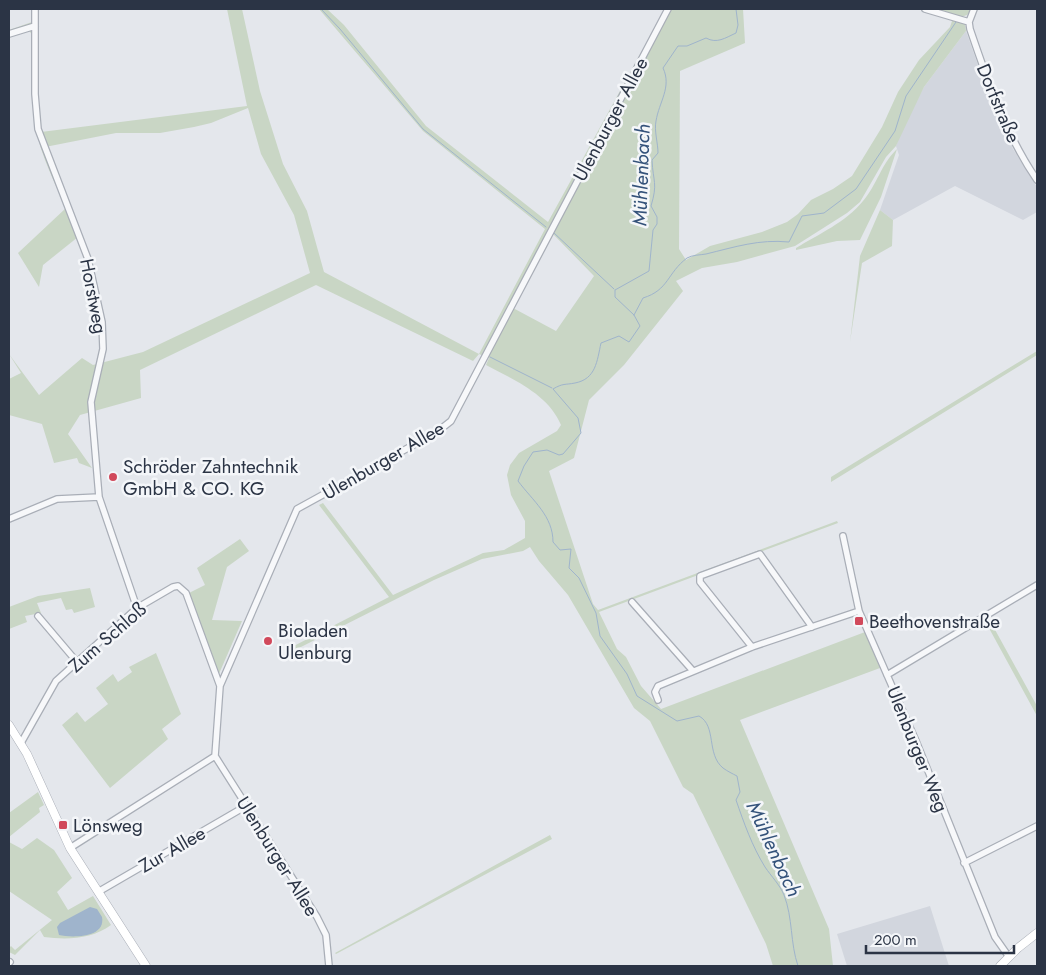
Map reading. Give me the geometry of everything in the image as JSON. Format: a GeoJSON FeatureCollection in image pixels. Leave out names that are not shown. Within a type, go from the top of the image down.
{"type":"FeatureCollection","features":[{"type":"Feature","properties":{"kind":"main road"},"geometry":{"type":"LineString","coordinates":[[9,725],[21,743],[70,848],[146,966]]}},
{"type":"Feature","properties":{"kind":"main road"},"geometry":{"type":"LineString","coordinates":[[1000,966],[1037,933]]}},
{"type":"Feature","properties":{"kind":"street","name":"Horstweg"},"geometry":{"type":"LineString","coordinates":[[35,9],[35,100],[38,129],[85,251],[102,322],[103,349],[91,402],[99,497],[136,608]]}},
{"type":"Feature","properties":{"kind":"street","name":"Ulenburger Allee"},"geometry":{"type":"LineString","coordinates":[[329,966],[326,935],[317,917],[215,756],[220,686],[298,509],[437,432],[451,421],[668,9]]}},
{"type":"Feature","properties":{"kind":"street"},"geometry":{"type":"LineString","coordinates":[[925,9],[969,22],[974,9]]}},
{"type":"Feature","properties":{"kind":"street","name":"Dorfstraße"},"geometry":{"type":"LineString","coordinates":[[969,22],[976,48],[1002,116],[1014,143],[1037,180]]}},
{"type":"Feature","properties":{"kind":"street"},"geometry":{"type":"LineString","coordinates":[[9,34],[35,26]]}},
{"type":"Feature","properties":{"kind":"street"},"geometry":{"type":"LineString","coordinates":[[9,519],[57,499],[99,497]]}},
{"type":"Feature","properties":{"kind":"street","name":"Ulenburger Weg"},"geometry":{"type":"LineString","coordinates":[[843,536],[859,611],[995,937],[1009,957]]}},
{"type":"Feature","properties":{"kind":"street"},"geometry":{"type":"LineString","coordinates":[[752,647],[698,579],[700,576],[760,554],[812,627]]}},
{"type":"Feature","properties":{"kind":"street"},"geometry":{"type":"LineString","coordinates":[[887,675],[1037,585]]}},
{"type":"Feature","properties":{"kind":"street","name":"Zum Schloß"},"geometry":{"type":"LineString","coordinates":[[21,743],[56,681],[136,608],[173,587],[181,588],[189,601],[220,686]]}},
{"type":"Feature","properties":{"kind":"street"},"geometry":{"type":"LineString","coordinates":[[632,602],[693,671]]}},
{"type":"Feature","properties":{"kind":"street"},"geometry":{"type":"LineString","coordinates":[[658,700],[655,692],[658,686],[752,647],[859,611]]}},
{"type":"Feature","properties":{"kind":"street"},"geometry":{"type":"LineString","coordinates":[[38,616],[77,662]]}},
{"type":"Feature","properties":{"kind":"street"},"geometry":{"type":"LineString","coordinates":[[70,848],[215,756]]}},
{"type":"Feature","properties":{"kind":"street","name":"Zur Allee"},"geometry":{"type":"LineString","coordinates":[[98,892],[246,806]]}},
{"type":"Feature","properties":{"kind":"street"},"geometry":{"type":"LineString","coordinates":[[964,863],[1037,826]]}},
{"type":"Feature","properties":{"kind":"shaded area"},"geometry":{"type":"Polygon","coordinates":[[[966,31],[992,105],[1013,149],[1037,187],[1037,212],[1023,220],[955,186],[893,220],[880,210],[899,155],[896,146],[901,131],[924,87],[966,31]]]}},
{"type":"Feature","properties":{"kind":"shaded area"},"geometry":{"type":"Polygon","coordinates":[[[930,906],[949,966],[847,966],[837,934],[930,906]]]}},
{"type":"Feature","properties":{"kind":"green space"},"geometry":{"type":"Polygon","coordinates":[[[31,9],[37,9],[39,120],[41,132],[247,106],[227,9],[242,9],[260,91],[283,164],[307,211],[324,272],[479,354],[473,361],[316,285],[140,370],[141,398],[80,415],[68,434],[92,468],[79,463],[77,458],[54,463],[42,424],[9,415],[9,379],[21,373],[9,354],[39,395],[82,358],[93,365],[143,352],[310,273],[294,215],[261,154],[248,108],[211,123],[194,127],[160,133],[116,133],[45,147],[85,245],[93,273],[89,272],[78,237],[43,265],[39,287],[18,253],[66,208],[45,159],[36,129],[32,94],[34,36],[29,31],[9,36],[9,30],[32,22],[31,9]]]}},
{"type":"Feature","properties":{"kind":"green space"},"geometry":{"type":"Polygon","coordinates":[[[319,9],[327,9],[344,25],[426,126],[548,222],[665,9],[743,9],[745,43],[680,71],[679,249],[686,260],[710,246],[762,232],[787,222],[798,214],[811,200],[833,189],[852,176],[882,127],[898,92],[919,60],[950,27],[954,15],[934,9],[972,9],[967,15],[961,17],[965,23],[966,31],[924,87],[896,146],[886,157],[860,202],[847,213],[795,246],[737,262],[702,268],[676,281],[683,291],[624,365],[589,400],[574,458],[549,471],[593,604],[598,610],[837,521],[838,523],[599,612],[617,649],[626,657],[641,686],[661,709],[865,632],[880,668],[740,720],[829,929],[833,966],[773,966],[766,944],[693,794],[683,787],[650,721],[634,708],[568,595],[539,561],[530,547],[523,551],[482,559],[434,580],[289,653],[286,650],[389,597],[319,505],[323,503],[393,595],[483,553],[504,550],[525,538],[525,521],[511,495],[507,475],[510,465],[519,453],[557,431],[561,425],[555,414],[539,396],[519,382],[486,365],[489,358],[479,354],[545,229],[423,131],[319,9]],[[553,234],[513,308],[556,331],[594,276],[553,234]]]}},
{"type":"Feature","properties":{"kind":"green space"},"geometry":{"type":"Polygon","coordinates":[[[897,149],[881,197],[860,240],[837,241],[796,250],[796,248],[823,233],[849,215],[856,208],[868,195],[887,161],[897,149]]]}},
{"type":"Feature","properties":{"kind":"green space"},"geometry":{"type":"Polygon","coordinates":[[[880,210],[893,220],[892,246],[862,263],[850,342],[860,256],[880,210]]]}},
{"type":"Feature","properties":{"kind":"green space"},"geometry":{"type":"Polygon","coordinates":[[[1037,351],[1037,355],[831,482],[831,477],[1037,351]]]}},
{"type":"Feature","properties":{"kind":"green space"},"geometry":{"type":"Polygon","coordinates":[[[240,539],[249,551],[227,567],[212,620],[242,621],[218,676],[187,594],[205,585],[197,568],[240,539]]]}},
{"type":"Feature","properties":{"kind":"green space"},"geometry":{"type":"Polygon","coordinates":[[[90,588],[95,607],[74,613],[72,609],[66,610],[61,598],[37,603],[41,613],[25,616],[27,622],[9,629],[9,607],[38,596],[90,588]]]}},
{"type":"Feature","properties":{"kind":"green space"},"geometry":{"type":"Polygon","coordinates":[[[988,617],[1037,706],[1037,716],[984,619],[988,617]]]}},
{"type":"Feature","properties":{"kind":"green space"},"geometry":{"type":"Polygon","coordinates":[[[156,653],[181,714],[162,729],[168,739],[110,788],[62,725],[77,712],[85,722],[108,704],[96,688],[113,674],[118,682],[132,672],[129,667],[156,653]]]}},
{"type":"Feature","properties":{"kind":"green space"},"geometry":{"type":"Polygon","coordinates":[[[38,792],[44,805],[39,808],[40,812],[9,837],[9,813],[38,792]]]}},
{"type":"Feature","properties":{"kind":"green space"},"geometry":{"type":"Polygon","coordinates":[[[550,835],[552,839],[335,953],[550,835]]]}},
{"type":"Feature","properties":{"kind":"green space"},"geometry":{"type":"Polygon","coordinates":[[[37,838],[54,850],[72,878],[57,892],[68,910],[93,896],[111,925],[88,936],[71,938],[44,937],[40,930],[15,955],[9,952],[11,946],[15,950],[52,920],[9,891],[9,842],[22,849],[37,838]]]}},
{"type":"Feature","properties":{"kind":"water"},"geometry":{"type":"Polygon","coordinates":[[[90,907],[97,909],[102,917],[102,924],[99,929],[87,935],[59,935],[57,927],[60,923],[90,907]]]}},
{"type":"Feature","properties":{"kind":"waterway"},"geometry":{"type":"LineString","coordinates":[[321,9],[340,29],[423,129],[546,227]]}},
{"type":"Feature","properties":{"kind":"waterway","name":"Mühlenbach"},"geometry":{"type":"LineString","coordinates":[[736,9],[738,25],[736,33],[721,40],[706,38],[687,46],[678,46],[663,68],[666,88],[656,125],[658,153],[652,160],[655,187],[651,206],[657,217],[657,224],[653,230],[649,271],[615,290],[615,297],[634,315],[640,326],[629,342],[619,336],[601,343],[594,368],[587,378],[553,389],[578,418],[581,433],[563,454],[559,455],[547,450],[533,452],[524,466],[518,481],[546,517],[550,524],[553,542],[560,550],[571,549],[569,568],[579,578],[596,613],[600,636],[627,674],[637,696],[677,721],[699,716],[708,726],[718,762],[723,768],[737,776],[740,792],[736,800],[745,826],[760,859],[780,888],[787,904],[798,966]]}},
{"type":"Feature","properties":{"kind":"waterway"},"geometry":{"type":"LineString","coordinates":[[634,315],[643,298],[652,295],[663,286],[675,269],[687,258],[737,246],[778,241],[789,242],[802,216],[824,213],[856,189],[895,131],[906,96],[956,22]]}},
{"type":"Feature","properties":{"kind":"waterway"},"geometry":{"type":"LineString","coordinates":[[554,233],[614,289]]}},
{"type":"Feature","properties":{"kind":"waterway"},"geometry":{"type":"LineString","coordinates":[[490,357],[552,388]]}},
{"type":"Feature","properties":{"kind":"place","name":"Schröder Zahntechnik GmbH & CO. KG"},"geometry":{"type":"Point","coordinates":[113,477]}},
{"type":"Feature","properties":{"kind":"place","name":"Beethovenstraße"},"geometry":{"type":"Point","coordinates":[859,621]}},
{"type":"Feature","properties":{"kind":"place","name":"Bioladen Ulenburg"},"geometry":{"type":"Point","coordinates":[268,641]}},
{"type":"Feature","properties":{"kind":"place","name":"Lönsweg"},"geometry":{"type":"Point","coordinates":[63,825]}}]}
